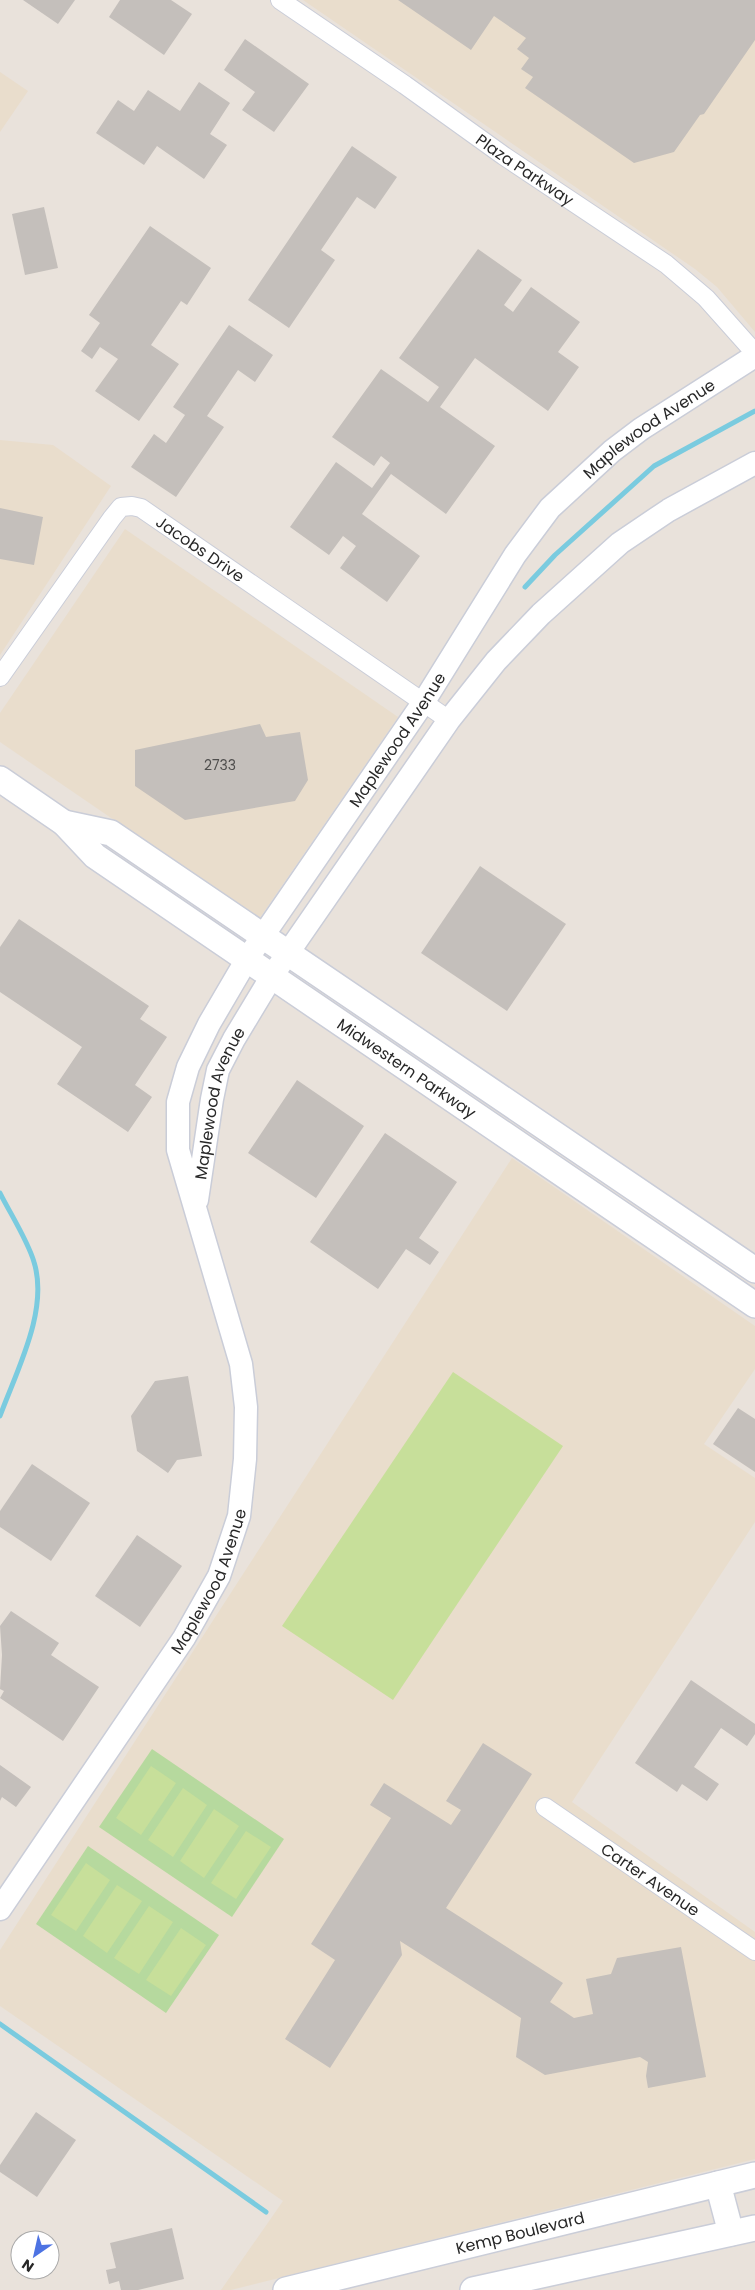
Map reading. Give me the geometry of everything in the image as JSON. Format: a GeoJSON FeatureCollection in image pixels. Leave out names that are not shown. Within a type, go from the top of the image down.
{"type":"FeatureCollection","features":[{"type":"Feature","properties":{"kind":"main road","name":"Midwestern Parkway"},"geometry":{"type":"LineString","coordinates":[[0,779],[64,823],[95,856],[755,1305]]}},
{"type":"Feature","properties":{"kind":"main road","name":"Midwestern Parkway"},"geometry":{"type":"LineString","coordinates":[[64,823],[112,833],[755,1270]]}},
{"type":"Feature","properties":{"kind":"main road"},"geometry":{"type":"LineString","coordinates":[[613,1209],[629,1185]]}},
{"type":"Feature","properties":{"kind":"main road","name":"Kemp Boulevard"},"geometry":{"type":"LineString","coordinates":[[286,2290],[755,2175]]}},
{"type":"Feature","properties":{"kind":"main road"},"geometry":{"type":"LineString","coordinates":[[718,2184],[731,2233]]}},
{"type":"Feature","properties":{"kind":"main road"},"geometry":{"type":"LineString","coordinates":[[473,2290],[755,2228]]}},
{"type":"Feature","properties":{"kind":"street","name":"Plaza Parkway"},"geometry":{"type":"LineString","coordinates":[[280,0],[405,85],[504,156],[666,264],[706,298],[755,355]]}},
{"type":"Feature","properties":{"kind":"street","name":"Maplewood Avenue"},"geometry":{"type":"LineString","coordinates":[[0,1909],[184,1638],[219,1576],[239,1516],[245,1459],[246,1416],[241,1364],[178,1150],[178,1102],[192,1058],[208,1024],[247,959],[423,703],[515,555],[550,508],[576,482],[619,446],[755,355]]}},
{"type":"Feature","properties":{"kind":"street","name":"Maplewood Avenue"},"geometry":{"type":"LineString","coordinates":[[196,1206],[218,1070],[234,1039],[272,976],[449,720],[496,661],[541,614],[620,543],[669,510],[755,463]]}},
{"type":"Feature","properties":{"kind":"street","name":"Jacobs Drive"},"geometry":{"type":"LineString","coordinates":[[0,677],[112,518],[121,507],[132,506],[141,508],[449,720]]}},
{"type":"Feature","properties":{"kind":"street","name":"Carter Avenue"},"geometry":{"type":"LineString","coordinates":[[545,1807],[755,1951]]}},
{"type":"Feature","properties":{"kind":"shaded area"},"geometry":{"type":"Polygon","coordinates":[[[303,0],[755,0],[755,332],[717,287],[695,269],[303,0]]]}},
{"type":"Feature","properties":{"kind":"shaded area"},"geometry":{"type":"Polygon","coordinates":[[[0,72],[28,91],[0,132],[0,72]]]}},
{"type":"Feature","properties":{"kind":"shaded area"},"geometry":{"type":"Polygon","coordinates":[[[0,440],[53,445],[111,486],[0,655],[0,440]]]}},
{"type":"Feature","properties":{"kind":"shaded area"},"geometry":{"type":"Polygon","coordinates":[[[125,529],[398,717],[259,919],[0,742],[0,713],[125,529]]]}},
{"type":"Feature","properties":{"kind":"shaded area"},"geometry":{"type":"Polygon","coordinates":[[[512,1158],[755,1326],[755,1369],[704,1444],[755,1478],[755,1522],[572,1802],[755,1932],[755,2159],[231,2290],[221,2290],[283,2201],[0,2006],[0,1950],[512,1158]]]}},
{"type":"Feature","properties":{"kind":"green space"},"geometry":{"type":"Polygon","coordinates":[[[453,1372],[563,1446],[393,1700],[282,1626],[453,1372]]]}},
{"type":"Feature","properties":{"kind":"green space"},"geometry":{"type":"Polygon","coordinates":[[[152,1749],[284,1839],[232,1917],[99,1827],[152,1749]]]}},
{"type":"Feature","properties":{"kind":"green space"},"geometry":{"type":"Polygon","coordinates":[[[151,1766],[176,1783],[141,1835],[116,1818],[151,1766]]]}},
{"type":"Feature","properties":{"kind":"green space"},"geometry":{"type":"Polygon","coordinates":[[[183,1788],[207,1805],[173,1857],[148,1840],[183,1788]]]}},
{"type":"Feature","properties":{"kind":"green space"},"geometry":{"type":"Polygon","coordinates":[[[214,1809],[239,1826],[204,1878],[180,1861],[214,1809]]]}},
{"type":"Feature","properties":{"kind":"green space"},"geometry":{"type":"Polygon","coordinates":[[[246,1831],[271,1847],[236,1899],[211,1883],[246,1831]]]}},
{"type":"Feature","properties":{"kind":"green space"},"geometry":{"type":"Polygon","coordinates":[[[88,1846],[219,1935],[166,2013],[36,1924],[88,1846]]]}},
{"type":"Feature","properties":{"kind":"green space"},"geometry":{"type":"Polygon","coordinates":[[[86,1863],[110,1880],[76,1931],[51,1915],[86,1863]]]}},
{"type":"Feature","properties":{"kind":"green space"},"geometry":{"type":"Polygon","coordinates":[[[117,1885],[142,1901],[107,1953],[83,1936],[117,1885]]]}},
{"type":"Feature","properties":{"kind":"green space"},"geometry":{"type":"Polygon","coordinates":[[[149,1906],[173,1922],[139,1974],[114,1958],[149,1906]]]}},
{"type":"Feature","properties":{"kind":"green space"},"geometry":{"type":"Polygon","coordinates":[[[181,1928],[206,1945],[171,1996],[146,1980],[181,1928]]]}},
{"type":"Feature","properties":{"kind":"building"},"geometry":{"type":"Polygon","coordinates":[[[23,0],[75,0],[58,24],[23,0]]]}},
{"type":"Feature","properties":{"kind":"building"},"geometry":{"type":"Polygon","coordinates":[[[120,0],[171,0],[192,14],[164,55],[109,17],[120,0]]]}},
{"type":"Feature","properties":{"kind":"building"},"geometry":{"type":"Polygon","coordinates":[[[398,0],[755,0],[755,40],[704,114],[700,115],[674,152],[634,163],[525,88],[533,77],[521,69],[529,58],[517,49],[526,38],[494,16],[471,50],[398,0]]]}},
{"type":"Feature","properties":{"kind":"building"},"geometry":{"type":"Polygon","coordinates":[[[245,39],[309,84],[274,132],[242,110],[255,92],[224,70],[245,39]]]}},
{"type":"Feature","properties":{"kind":"building"},"geometry":{"type":"Polygon","coordinates":[[[199,82],[230,103],[210,134],[227,145],[204,179],[157,146],[144,165],[96,133],[118,100],[134,111],[148,90],[180,111],[199,82]]]}},
{"type":"Feature","properties":{"kind":"building"},"geometry":{"type":"Polygon","coordinates":[[[352,146],[397,177],[375,209],[357,197],[321,250],[335,260],[289,328],[248,300],[352,146]]]}},
{"type":"Feature","properties":{"kind":"building"},"geometry":{"type":"Polygon","coordinates":[[[44,207],[58,268],[25,275],[12,214],[44,207]]]}},
{"type":"Feature","properties":{"kind":"building"},"geometry":{"type":"Polygon","coordinates":[[[150,226],[211,268],[187,305],[181,301],[151,345],[179,364],[139,421],[95,391],[118,359],[100,347],[92,359],[81,351],[100,323],[89,315],[150,226]]]}},
{"type":"Feature","properties":{"kind":"building"},"geometry":{"type":"Polygon","coordinates":[[[478,249],[522,280],[504,305],[513,312],[531,287],[580,322],[558,352],[579,367],[548,411],[475,358],[440,407],[495,446],[446,514],[391,474],[362,514],[420,556],[387,602],[340,568],[356,546],[343,536],[329,555],[290,527],[336,462],[372,488],[390,463],[381,456],[374,466],[332,437],[381,369],[428,402],[439,387],[399,358],[478,249]]]}},
{"type":"Feature","properties":{"kind":"building"},"geometry":{"type":"Polygon","coordinates":[[[229,325],[273,355],[255,382],[238,370],[207,416],[224,427],[176,497],[131,467],[154,434],[166,443],[185,415],[173,407],[229,325]]]}},
{"type":"Feature","properties":{"kind":"building"},"geometry":{"type":"Polygon","coordinates":[[[0,508],[43,517],[34,565],[0,559],[0,508]]]}},
{"type":"Feature","properties":{"kind":"building"},"geometry":{"type":"Polygon","coordinates":[[[260,724],[266,737],[300,732],[308,780],[295,801],[185,820],[135,786],[135,750],[260,724]]]}},
{"type":"Feature","properties":{"kind":"building"},"geometry":{"type":"Polygon","coordinates":[[[480,866],[566,924],[507,1011],[421,953],[480,866]]]}},
{"type":"Feature","properties":{"kind":"building"},"geometry":{"type":"Polygon","coordinates":[[[19,919],[149,1006],[140,1019],[167,1037],[135,1085],[152,1097],[128,1132],[57,1084],[82,1047],[0,992],[0,947],[19,919]]]}},
{"type":"Feature","properties":{"kind":"building"},"geometry":{"type":"Polygon","coordinates":[[[297,1080],[364,1126],[316,1198],[248,1153],[297,1080]]]}},
{"type":"Feature","properties":{"kind":"building"},"geometry":{"type":"Polygon","coordinates":[[[385,1133],[457,1182],[419,1238],[439,1252],[430,1265],[406,1249],[378,1289],[310,1242],[385,1133]]]}},
{"type":"Feature","properties":{"kind":"building"},"geometry":{"type":"Polygon","coordinates":[[[188,1376],[202,1456],[177,1460],[168,1473],[137,1451],[131,1416],[155,1381],[188,1376]]]}},
{"type":"Feature","properties":{"kind":"building"},"geometry":{"type":"Polygon","coordinates":[[[738,1408],[755,1419],[755,1472],[713,1444],[738,1408]]]}},
{"type":"Feature","properties":{"kind":"building"},"geometry":{"type":"Polygon","coordinates":[[[32,1464],[90,1503],[51,1561],[0,1527],[0,1511],[32,1464]]]}},
{"type":"Feature","properties":{"kind":"building"},"geometry":{"type":"Polygon","coordinates":[[[137,1535],[182,1566],[140,1627],[95,1596],[137,1535]]]}},
{"type":"Feature","properties":{"kind":"building"},"geometry":{"type":"Polygon","coordinates":[[[11,1611],[59,1643],[51,1655],[99,1687],[63,1741],[0,1698],[4,1691],[0,1689],[2,1655],[0,1626],[11,1611]]]}},
{"type":"Feature","properties":{"kind":"building"},"geometry":{"type":"Polygon","coordinates":[[[691,1680],[755,1724],[755,1734],[747,1746],[721,1728],[694,1767],[719,1784],[707,1801],[682,1784],[677,1792],[635,1763],[691,1680]]]}},
{"type":"Feature","properties":{"kind":"building"},"geometry":{"type":"Polygon","coordinates":[[[483,1743],[532,1774],[446,1908],[563,1983],[550,2002],[574,2018],[593,2014],[586,1979],[611,1974],[617,1958],[681,1947],[706,2077],[648,2088],[646,2076],[648,2062],[640,2057],[545,2075],[516,2057],[521,2018],[400,1941],[402,1955],[330,2068],[285,2039],[335,1960],[311,1944],[391,1818],[370,1805],[384,1783],[451,1825],[461,1810],[446,1801],[483,1743]]]}},
{"type":"Feature","properties":{"kind":"building"},"geometry":{"type":"Polygon","coordinates":[[[0,1765],[31,1787],[16,1807],[2,1797],[0,1801],[0,1765]]]}},
{"type":"Feature","properties":{"kind":"building"},"geometry":{"type":"Polygon","coordinates":[[[36,2112],[76,2140],[37,2197],[0,2172],[0,2165],[36,2112]]]}},
{"type":"Feature","properties":{"kind":"building"},"geometry":{"type":"Polygon","coordinates":[[[172,2228],[184,2279],[138,2290],[121,2290],[119,2281],[109,2284],[106,2270],[116,2268],[110,2243],[172,2228]]]}},
{"type":"Feature","properties":{"kind":"waterway"},"geometry":{"type":"LineString","coordinates":[[525,587],[555,555],[654,466],[755,411]]}},
{"type":"Feature","properties":{"kind":"waterway"},"geometry":{"type":"LineString","coordinates":[[0,1193],[28,1245],[38,1281],[34,1320],[29,1340],[0,1416]]}},
{"type":"Feature","properties":{"kind":"waterway"},"geometry":{"type":"LineString","coordinates":[[0,2024],[266,2212]]}}]}
